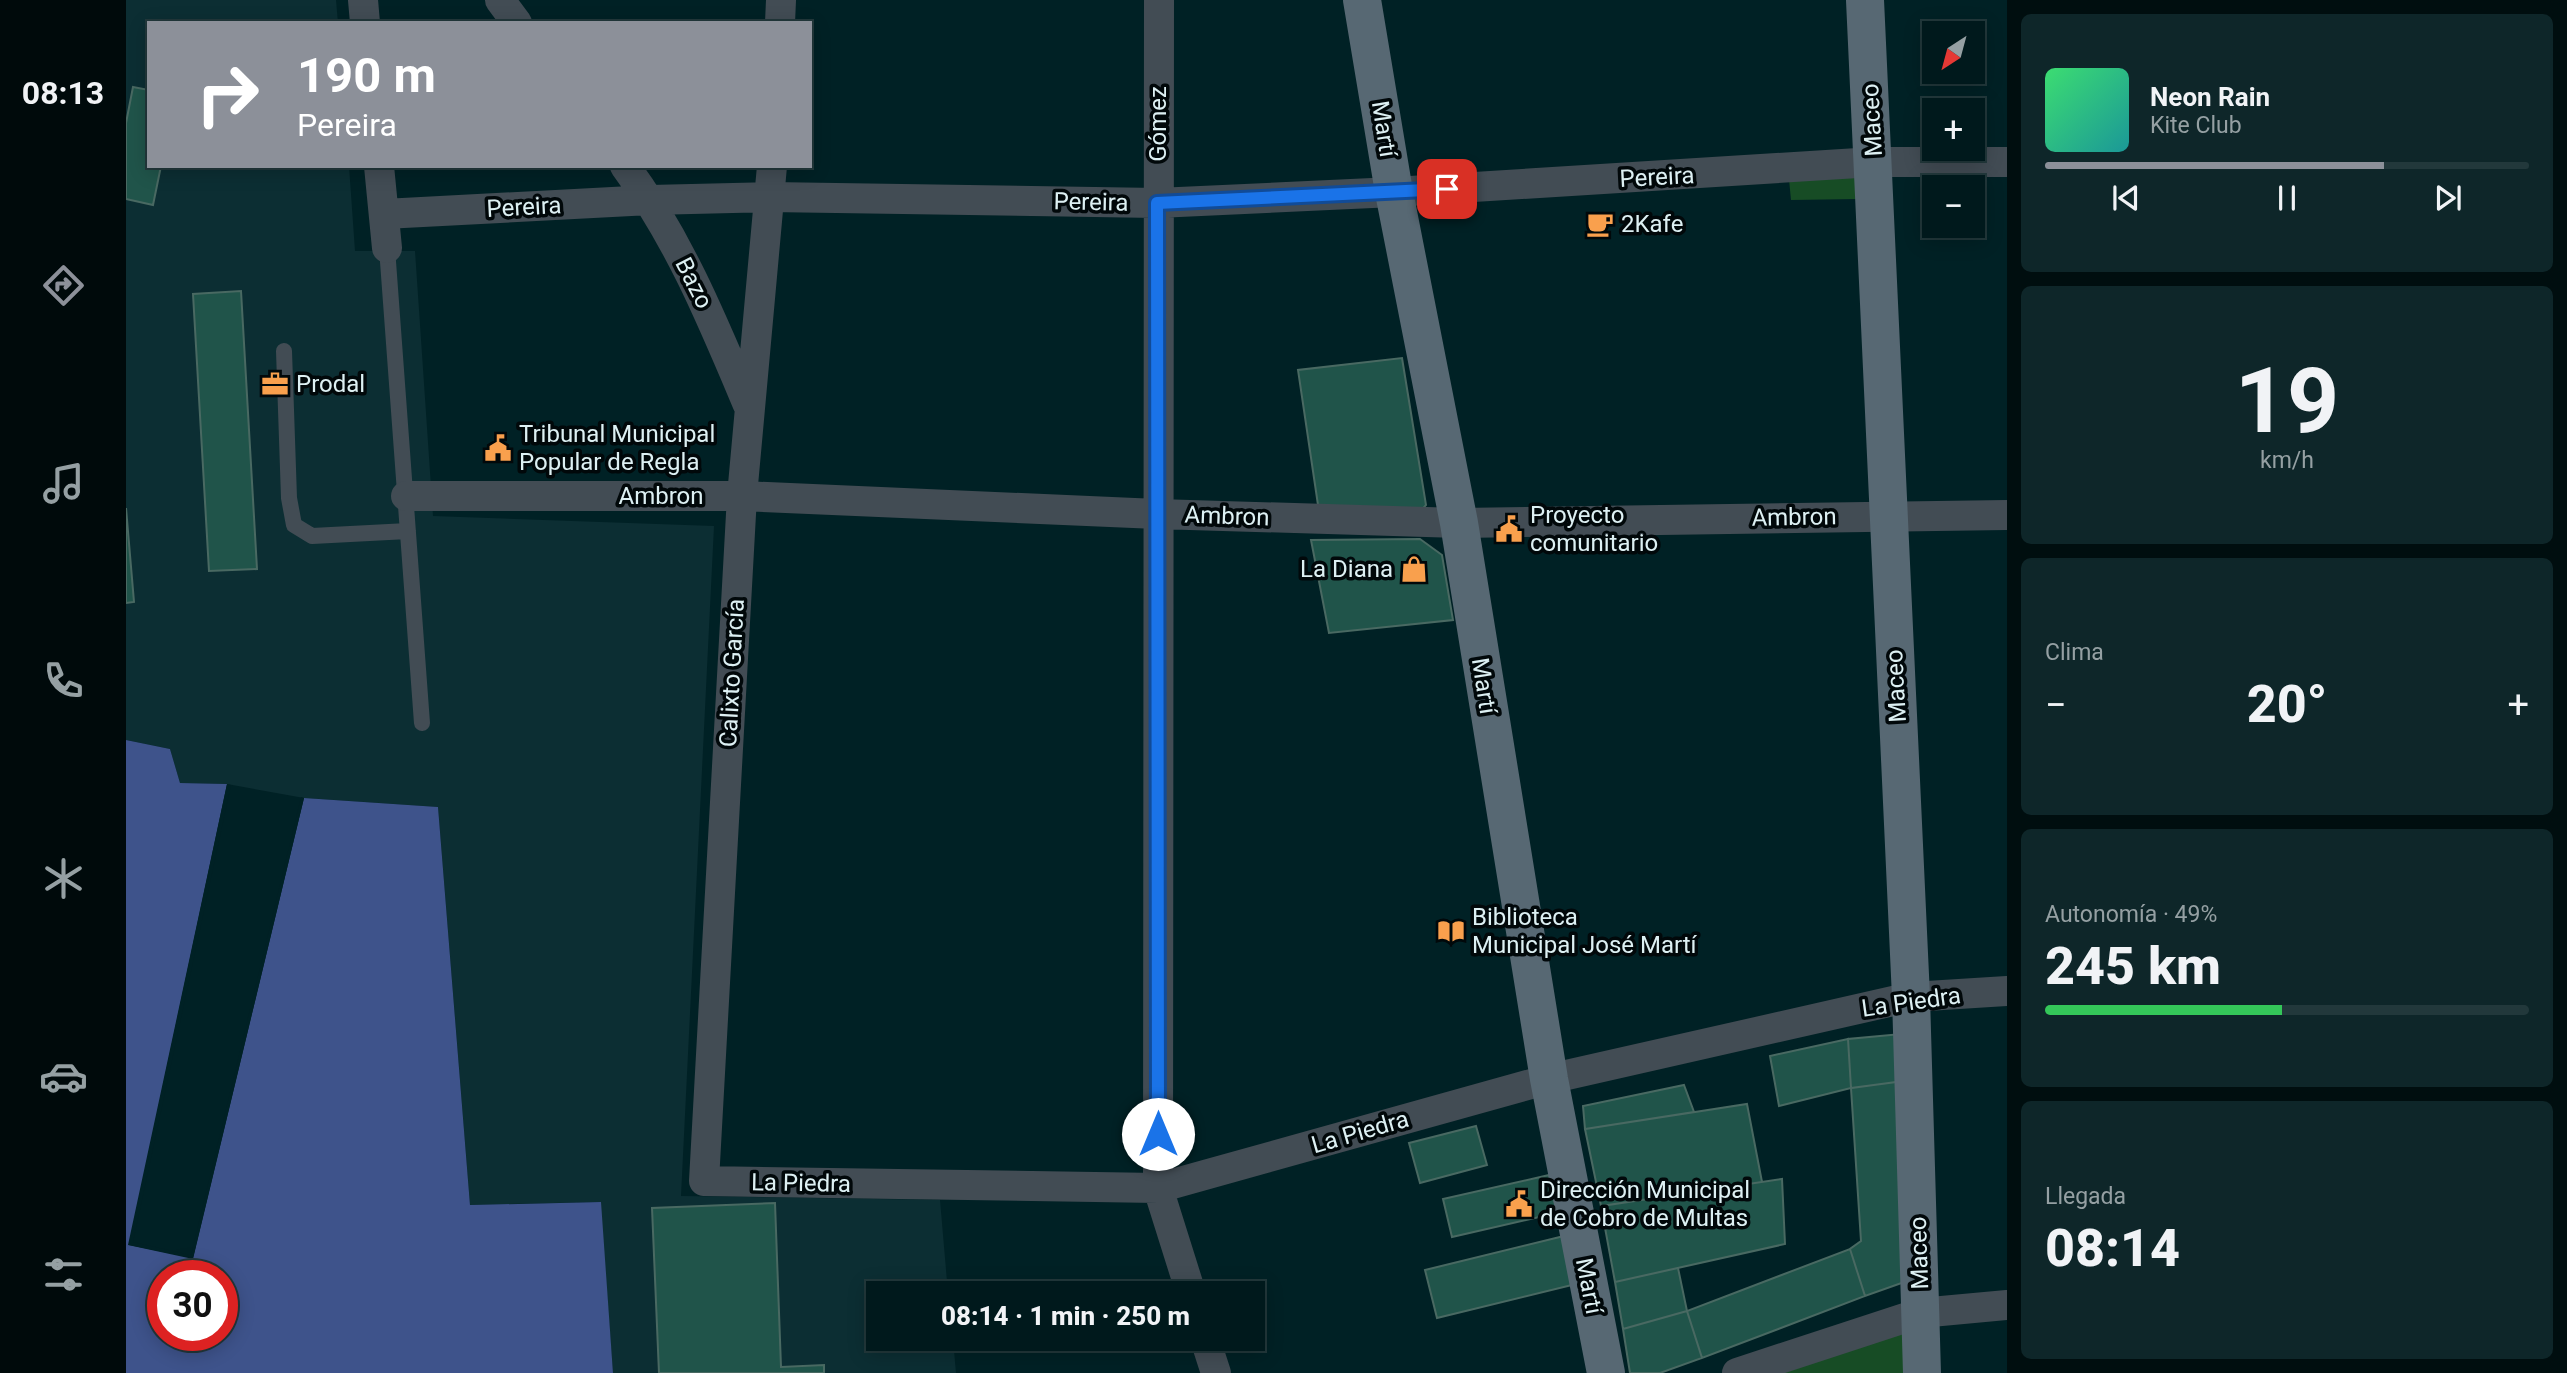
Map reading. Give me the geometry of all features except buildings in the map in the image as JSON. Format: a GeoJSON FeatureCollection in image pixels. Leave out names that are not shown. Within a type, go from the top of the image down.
{"type":"FeatureCollection","features":[{"type":"Feature","properties":{"kind":"main road","name":"Martí"},"geometry":{"type":"LineString","coordinates":[[1362,0],[1394,192],[1459,523],[1549,1079],[1606,1373]]}},
{"type":"Feature","properties":{"kind":"main road","name":"Maceo"},"geometry":{"type":"LineString","coordinates":[[1865,0],[1911,997],[1922,1373]]}},
{"type":"Feature","properties":{"kind":"street"},"geometry":{"type":"LineString","coordinates":[[363,0],[365,21]]}},
{"type":"Feature","properties":{"kind":"street"},"geometry":{"type":"LineString","coordinates":[[500,0],[516,21]]}},
{"type":"Feature","properties":{"kind":"street"},"geometry":{"type":"LineString","coordinates":[[780,21],[781,0]]}},
{"type":"Feature","properties":{"kind":"street","name":"Gómez"},"geometry":{"type":"LineString","coordinates":[[1158,0],[1158,1188],[1187,1281]]}},
{"type":"Feature","properties":{"kind":"street","name":"Pereira"},"geometry":{"type":"LineString","coordinates":[[384,214],[650,200],[770,197],[1157,203],[1394,192],[1874,162],[2007,162]]}},
{"type":"Feature","properties":{"kind":"street"},"geometry":{"type":"LineString","coordinates":[[379,168],[387,248]]}},
{"type":"Feature","properties":{"kind":"street","name":"Bazo"},"geometry":{"type":"LineString","coordinates":[[626,168],[650,200],[701,292],[749,409]]}},
{"type":"Feature","properties":{"kind":"street","name":"Calixto García"},"geometry":{"type":"LineString","coordinates":[[704,1181],[742,496],[772,168]]}},
{"type":"Feature","properties":{"kind":"street","name":"Ambron"},"geometry":{"type":"LineString","coordinates":[[405,496],[742,496],[1157,514],[1459,523],[2007,515]]}},
{"type":"Feature","properties":{"kind":"street","name":"La Piedra"},"geometry":{"type":"LineString","coordinates":[[704,1181],[1158,1188],[1549,1079],[1911,997],[2007,991]]}},
{"type":"Feature","properties":{"kind":"street"},"geometry":{"type":"LineString","coordinates":[[1737,1373],[1920,1313],[2007,1305]]}},
{"type":"Feature","properties":{"kind":"street"},"geometry":{"type":"LineString","coordinates":[[1209,1351],[1216,1373]]}},
{"type":"Feature","properties":{"kind":"lane"},"geometry":{"type":"LineString","coordinates":[[387,248],[422,723]]}},
{"type":"Feature","properties":{"kind":"lane"},"geometry":{"type":"LineString","coordinates":[[284,351],[289,498],[294,526],[312,536],[408,531]]}},
{"type":"Feature","properties":{"kind":"shaded area"},"geometry":{"type":"Polygon","coordinates":[[[126,0],[336,0],[338,21],[147,21],[147,168],[349,168],[355,251],[415,251],[433,516],[714,526],[681,1196],[940,1200],[947,1281],[866,1281],[866,1351],[954,1351],[956,1373],[613,1373],[600,1202],[470,1205],[438,807],[304,798],[227,784],[180,783],[170,749],[126,740],[126,0]]]}},
{"type":"Feature","properties":{"kind":"green space"},"geometry":{"type":"Polygon","coordinates":[[[1853,164],[1858,199],[1791,200],[1788,169],[1853,164]]]}},
{"type":"Feature","properties":{"kind":"green space"},"geometry":{"type":"Polygon","coordinates":[[[1920,1313],[1922,1373],[1737,1373],[1920,1313]]]}},
{"type":"Feature","properties":{"kind":"water"},"geometry":{"type":"Polygon","coordinates":[[[126,740],[170,749],[180,783],[227,784],[129,1245],[193,1258],[304,798],[438,807],[470,1205],[601,1202],[613,1373],[126,1373],[126,740]]]}},
{"type":"Feature","properties":{"kind":"pier"},"geometry":{"type":"Polygon","coordinates":[[[227,784],[231,785],[133,1242],[191,1255],[301,797],[304,798],[193,1259],[128,1245],[227,784]]]}},
{"type":"Feature","properties":{"kind":"place","name":"2Kafe"},"geometry":{"type":"Point","coordinates":[1600,224]}},
{"type":"Feature","properties":{"kind":"place","name":"Prodal"},"geometry":{"type":"Point","coordinates":[275,384]}},
{"type":"Feature","properties":{"kind":"place","name":"Tribunal Municipal Popular de Regla"},"geometry":{"type":"Point","coordinates":[498,448]}},
{"type":"Feature","properties":{"kind":"place","name":"Proyecto comunitario"},"geometry":{"type":"Point","coordinates":[1509,529]}},
{"type":"Feature","properties":{"kind":"place","name":"La Diana"},"geometry":{"type":"Point","coordinates":[1414,569]}},
{"type":"Feature","properties":{"kind":"place","name":"Biblioteca Municipal José Martí"},"geometry":{"type":"Point","coordinates":[1451,931]}},
{"type":"Feature","properties":{"kind":"place","name":"Dirección Municipal de Cobro de Multas"},"geometry":{"type":"Point","coordinates":[1519,1204]}},
{"type":"Feature","properties":{"kind":"route"},"geometry":{"type":"LineString","coordinates":[[1158,1134],[1157,203],[1447,189]]}}]}
